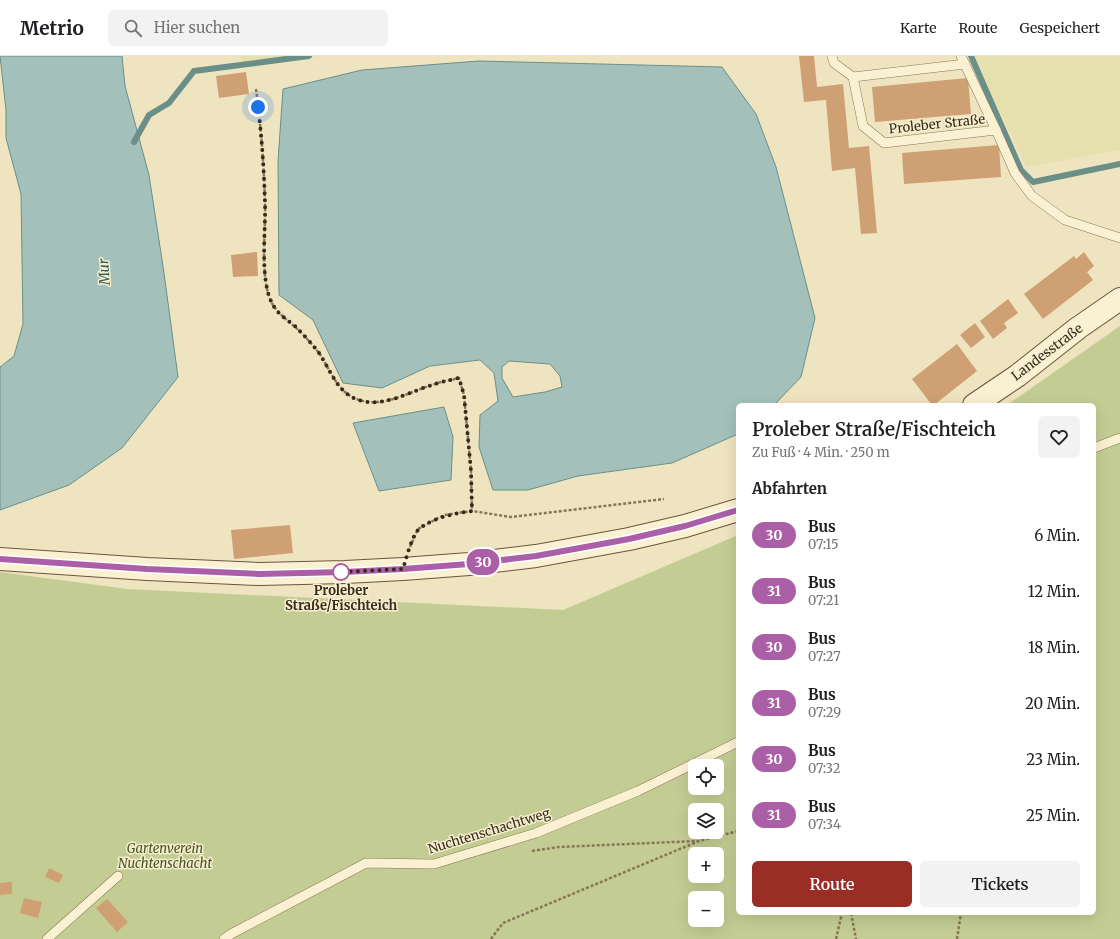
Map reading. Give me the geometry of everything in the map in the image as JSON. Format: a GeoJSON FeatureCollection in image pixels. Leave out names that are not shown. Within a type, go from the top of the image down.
{"type":"FeatureCollection","features":[{"type":"Feature","properties":{"kind":"main road","name":"Landesstraße"},"geometry":{"type":"LineString","coordinates":[[977,403],[1017,376],[1078,328],[1120,299]]}},
{"type":"Feature","properties":{"kind":"main road"},"geometry":{"type":"LineString","coordinates":[[0,559],[147,569],[259,574],[403,569],[469,564],[536,556],[629,539],[685,526],[736,511]]}},
{"type":"Feature","properties":{"kind":"lane"},"geometry":{"type":"LineString","coordinates":[[832,56],[834,63],[853,77]]}},
{"type":"Feature","properties":{"kind":"lane","name":"Proleber Straße"},"geometry":{"type":"LineString","coordinates":[[996,130],[884,143],[864,126],[853,77],[963,60],[996,130],[1015,173],[1032,196],[1066,220],[1120,238]]}},
{"type":"Feature","properties":{"kind":"lane"},"geometry":{"type":"LineString","coordinates":[[1096,447],[1120,438]]}},
{"type":"Feature","properties":{"kind":"lane","name":"Nuchtenschachtweg"},"geometry":{"type":"LineString","coordinates":[[224,939],[312,890],[366,863],[434,864],[536,833],[638,791],[736,743]]}},
{"type":"Feature","properties":{"kind":"lane"},"geometry":{"type":"LineString","coordinates":[[47,939],[118,876]]}},
{"type":"Feature","properties":{"kind":"path"},"geometry":{"type":"LineString","coordinates":[[256,89],[262,148],[265,204],[265,274],[268,293],[273,305],[319,353],[338,385],[351,397],[368,402],[389,400],[436,383],[459,378],[464,395],[471,471],[472,511]]}},
{"type":"Feature","properties":{"kind":"path"},"geometry":{"type":"LineString","coordinates":[[403,569],[410,544],[418,529],[444,515],[472,511],[511,517],[664,499]]}},
{"type":"Feature","properties":{"kind":"path"},"geometry":{"type":"LineString","coordinates":[[491,939],[503,923],[699,841],[736,832]]}},
{"type":"Feature","properties":{"kind":"path"},"geometry":{"type":"LineString","coordinates":[[528,851],[559,847],[699,841]]}},
{"type":"Feature","properties":{"kind":"path"},"geometry":{"type":"LineString","coordinates":[[836,939],[842,915]]}},
{"type":"Feature","properties":{"kind":"path"},"geometry":{"type":"LineString","coordinates":[[851,915],[856,939]]}},
{"type":"Feature","properties":{"kind":"path"},"geometry":{"type":"LineString","coordinates":[[957,939],[961,915]]}},
{"type":"Feature","properties":{"kind":"shaded area"},"geometry":{"type":"Polygon","coordinates":[[[240,56],[322,56],[245,64],[240,56]]]}},
{"type":"Feature","properties":{"kind":"shaded area"},"geometry":{"type":"Polygon","coordinates":[[[974,56],[1120,56],[1120,150],[1026,167],[974,56]]]}},
{"type":"Feature","properties":{"kind":"green space","name":"Gartenverein Nuchtenschacht"},"geometry":{"type":"Polygon","coordinates":[[[1120,326],[1120,939],[0,939],[0,572],[127,589],[563,610],[736,536],[736,915],[1096,915],[1096,403],[1010,403],[1120,326]]]}},
{"type":"Feature","properties":{"kind":"water","name":"Mur"},"geometry":{"type":"Polygon","coordinates":[[[0,56],[122,56],[125,86],[149,175],[178,377],[122,448],[69,485],[0,510],[0,367],[14,356],[23,324],[21,194],[6,138],[6,110],[0,56]]]}},
{"type":"Feature","properties":{"kind":"water"},"geometry":{"type":"Polygon","coordinates":[[[479,61],[722,67],[756,114],[776,167],[815,318],[801,377],[776,403],[736,403],[736,435],[672,463],[578,476],[528,490],[493,490],[479,447],[480,415],[498,401],[494,373],[480,360],[430,366],[382,388],[343,383],[313,320],[279,295],[278,161],[283,89],[362,70],[479,61]],[[509,361],[502,367],[502,378],[513,397],[545,392],[562,387],[560,376],[550,364],[509,361]]]}},
{"type":"Feature","properties":{"kind":"water"},"geometry":{"type":"Polygon","coordinates":[[[444,407],[453,437],[451,480],[379,491],[353,423],[444,407]]]}},
{"type":"Feature","properties":{"kind":"building"},"geometry":{"type":"Polygon","coordinates":[[[799,56],[814,56],[817,87],[843,84],[849,148],[869,146],[877,233],[861,234],[855,168],[832,171],[826,100],[804,102],[799,56]]]}},
{"type":"Feature","properties":{"kind":"building"},"geometry":{"type":"Polygon","coordinates":[[[246,72],[249,94],[219,98],[216,76],[246,72]]]}},
{"type":"Feature","properties":{"kind":"building"},"geometry":{"type":"Polygon","coordinates":[[[968,78],[971,114],[875,122],[872,87],[968,78]]]}},
{"type":"Feature","properties":{"kind":"building"},"geometry":{"type":"Polygon","coordinates":[[[999,145],[1001,177],[904,184],[902,153],[999,145]]]}},
{"type":"Feature","properties":{"kind":"building"},"geometry":{"type":"Polygon","coordinates":[[[257,252],[258,276],[233,277],[231,255],[257,252]]]}},
{"type":"Feature","properties":{"kind":"building"},"geometry":{"type":"Polygon","coordinates":[[[1084,252],[1094,266],[1087,272],[1093,280],[1043,319],[1024,294],[1074,256],[1076,259],[1084,252]]]}},
{"type":"Feature","properties":{"kind":"building"},"geometry":{"type":"Polygon","coordinates":[[[1008,299],[1018,313],[1004,323],[1007,328],[993,339],[980,321],[1008,299]]]}},
{"type":"Feature","properties":{"kind":"building"},"geometry":{"type":"Polygon","coordinates":[[[975,323],[985,337],[971,348],[960,335],[975,323]]]}},
{"type":"Feature","properties":{"kind":"building"},"geometry":{"type":"Polygon","coordinates":[[[957,344],[977,371],[937,403],[930,403],[912,379],[957,344]]]}},
{"type":"Feature","properties":{"kind":"building"},"geometry":{"type":"Polygon","coordinates":[[[290,525],[293,553],[234,559],[231,530],[290,525]]]}},
{"type":"Feature","properties":{"kind":"building"},"geometry":{"type":"Polygon","coordinates":[[[49,868],[63,875],[59,883],[45,877],[49,868]]]}},
{"type":"Feature","properties":{"kind":"building"},"geometry":{"type":"Polygon","coordinates":[[[12,882],[12,894],[0,895],[0,883],[12,882]]]}},
{"type":"Feature","properties":{"kind":"building"},"geometry":{"type":"Polygon","coordinates":[[[24,898],[42,902],[38,918],[20,913],[24,898]]]}},
{"type":"Feature","properties":{"kind":"building"},"geometry":{"type":"Polygon","coordinates":[[[107,899],[128,922],[117,932],[96,908],[107,899]]]}},
{"type":"Feature","properties":{"kind":"waterway"},"geometry":{"type":"LineString","coordinates":[[134,142],[149,115],[169,103],[194,71],[309,56]]}},
{"type":"Feature","properties":{"kind":"waterway"},"geometry":{"type":"LineString","coordinates":[[971,56],[1021,170],[1033,182],[1120,164]]}},
{"type":"Feature","properties":{"kind":"bus line","name":"30"},"geometry":{"type":"LineString","coordinates":[[0,559],[147,569],[259,574],[403,569],[469,564],[536,556],[629,539],[685,526],[736,511]]}},
{"type":"Feature","properties":{"kind":"place","name":"Proleber Straße/Fischteich"},"geometry":{"type":"Point","coordinates":[341,572]}},
{"type":"Feature","properties":{"kind":"route"},"geometry":{"type":"LineString","coordinates":[[258,107],[265,204],[265,274],[268,293],[273,305],[319,353],[338,385],[351,397],[368,402],[389,400],[436,383],[459,378],[464,395],[471,471],[472,511],[444,515],[418,529],[410,544],[403,569],[341,572]]}}]}
